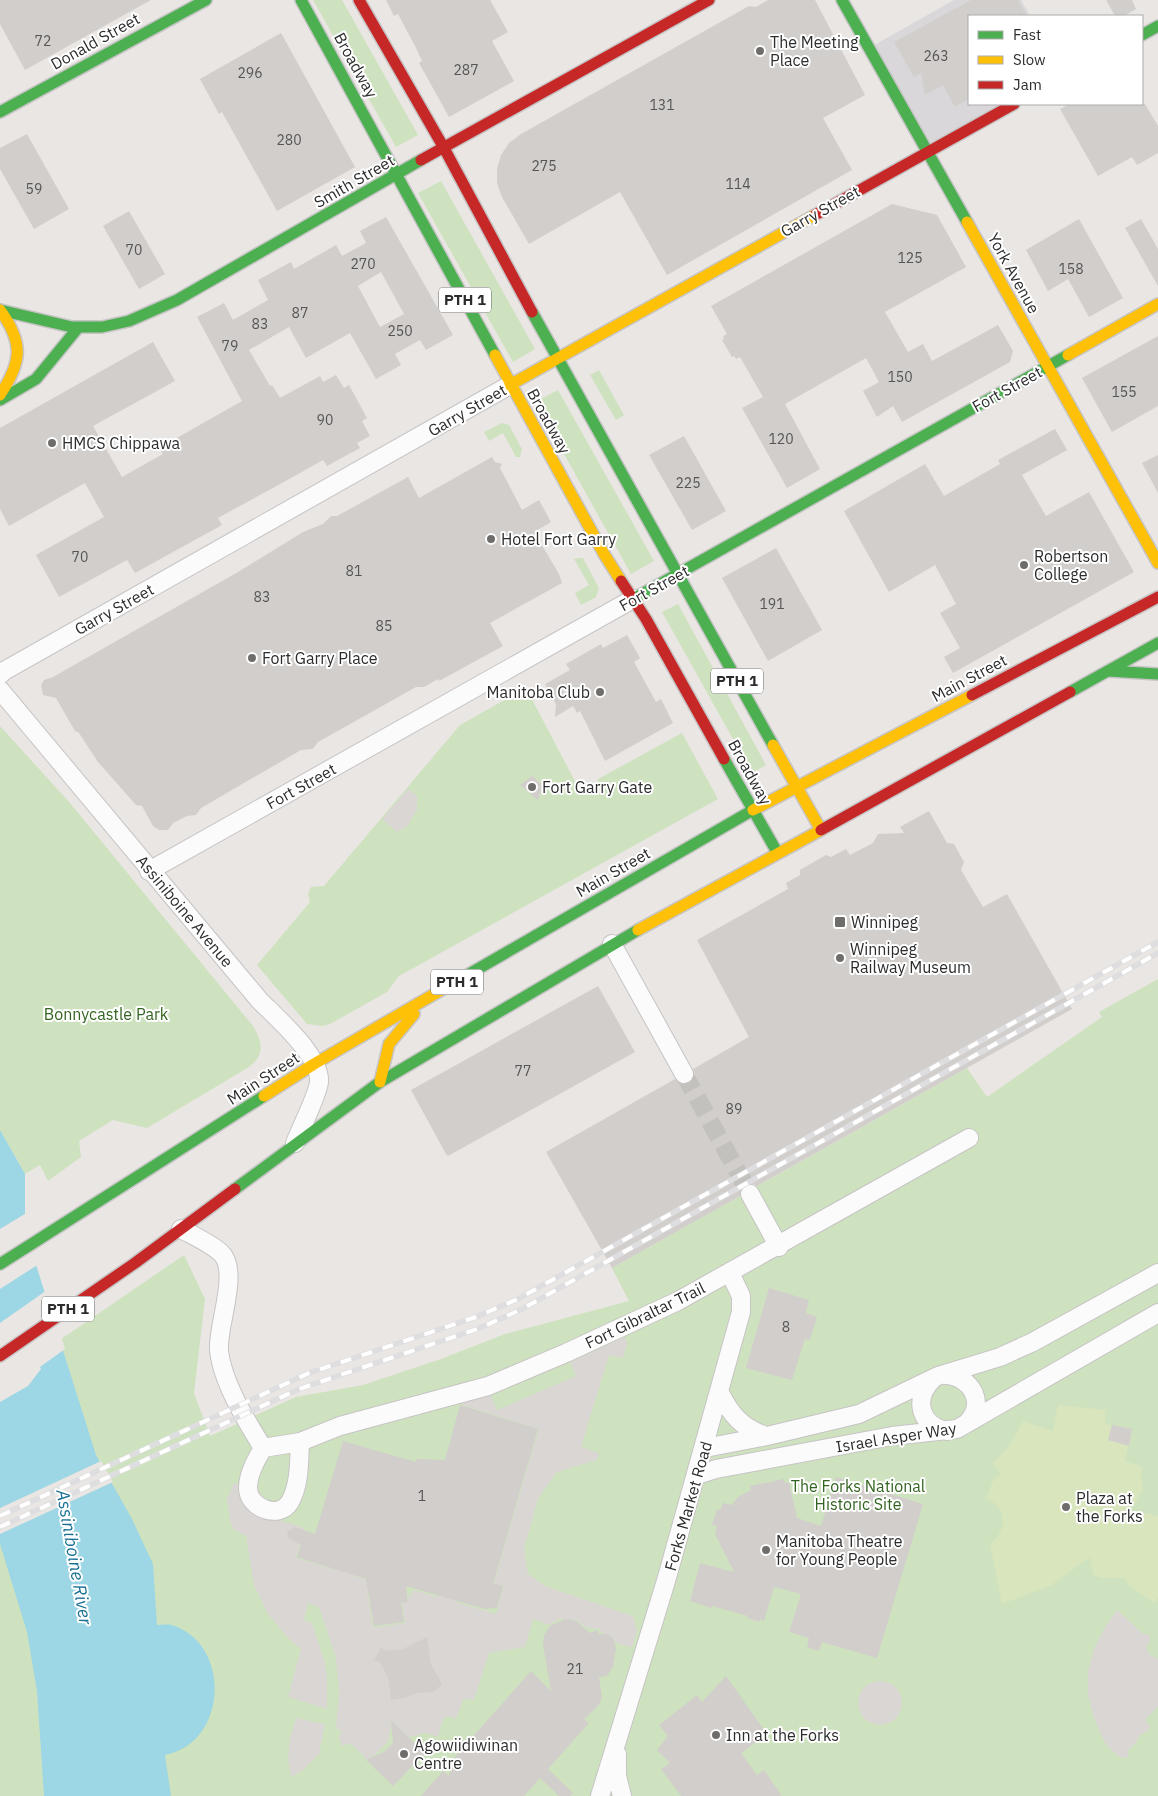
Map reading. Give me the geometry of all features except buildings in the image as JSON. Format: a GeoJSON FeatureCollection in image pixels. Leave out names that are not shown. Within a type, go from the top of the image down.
{"type":"FeatureCollection","features":[{"type":"Feature","properties":{"kind":"main road","name":"Donald Street"},"geometry":{"type":"LineString","coordinates":[[0,112],[206,0]]}},
{"type":"Feature","properties":{"kind":"main road","name":"Broadway"},"geometry":{"type":"LineString","coordinates":[[301,0],[398,174],[510,385],[604,554],[646,619],[777,852]]}},
{"type":"Feature","properties":{"kind":"main road","name":"Broadway"},"geometry":{"type":"LineString","coordinates":[[360,0],[444,148],[556,359],[821,830]]}},
{"type":"Feature","properties":{"kind":"main road","name":"Smith Street"},"geometry":{"type":"LineString","coordinates":[[0,310],[58,326],[77,329],[119,324],[154,311],[286,239],[444,148],[709,0]]}},
{"type":"Feature","properties":{"kind":"main road","name":"York Avenue"},"geometry":{"type":"LineString","coordinates":[[842,0],[1158,563]]}},
{"type":"Feature","properties":{"kind":"main road"},"geometry":{"type":"LineString","coordinates":[[1143,34],[1158,26]]}},
{"type":"Feature","properties":{"kind":"main road","name":"Garry Street"},"geometry":{"type":"LineString","coordinates":[[510,385],[1012,105]]}},
{"type":"Feature","properties":{"kind":"main road","name":"Fort Street"},"geometry":{"type":"LineString","coordinates":[[632,600],[1158,304]]}},
{"type":"Feature","properties":{"kind":"main road"},"geometry":{"type":"LineString","coordinates":[[0,310],[13,328],[19,349],[14,373],[0,395]]}},
{"type":"Feature","properties":{"kind":"main road"},"geometry":{"type":"LineString","coordinates":[[0,400],[20,391],[36,379],[58,348],[77,329]]}},
{"type":"Feature","properties":{"kind":"main road","name":"Main Street"},"geometry":{"type":"LineString","coordinates":[[0,1264],[314,1064],[753,810],[1158,597]]}},
{"type":"Feature","properties":{"kind":"main road"},"geometry":{"type":"LineString","coordinates":[[821,830],[1158,642]]}},
{"type":"Feature","properties":{"kind":"main road"},"geometry":{"type":"LineString","coordinates":[[1109,671],[1158,674]]}},
{"type":"Feature","properties":{"kind":"main road","name":"PTH 1"},"geometry":{"type":"LineString","coordinates":[[0,1356],[135,1263],[380,1082],[612,944],[777,852],[821,830]]}},
{"type":"Feature","properties":{"kind":"main road"},"geometry":{"type":"LineString","coordinates":[[380,1082],[390,1044],[424,1001]]}},
{"type":"Feature","properties":{"kind":"street","name":"Garry Street"},"geometry":{"type":"LineString","coordinates":[[0,675],[510,385]]}},
{"type":"Feature","properties":{"kind":"street","name":"Fort Street"},"geometry":{"type":"LineString","coordinates":[[149,870],[632,600]]}},
{"type":"Feature","properties":{"kind":"street","name":"Assiniboine Avenue"},"geometry":{"type":"LineString","coordinates":[[0,690],[260,1001],[302,1043],[314,1064],[319,1081],[294,1146]]}},
{"type":"Feature","properties":{"kind":"street"},"geometry":{"type":"LineString","coordinates":[[612,944],[684,1074]]}},
{"type":"Feature","properties":{"kind":"street","name":"Fort Gibraltar Trail"},"geometry":{"type":"LineString","coordinates":[[263,1448],[300,1442],[340,1426],[488,1386],[566,1353],[663,1309],[779,1246],[969,1138]]}},
{"type":"Feature","properties":{"kind":"street"},"geometry":{"type":"LineString","coordinates":[[750,1194],[779,1246]]}},
{"type":"Feature","properties":{"kind":"street"},"geometry":{"type":"LineString","coordinates":[[181,1229],[217,1250],[223,1255],[226,1264],[228,1285],[219,1335],[222,1365],[226,1378],[263,1448],[250,1479],[249,1495],[252,1500],[263,1508],[279,1510],[289,1503],[298,1481],[300,1442]]}},
{"type":"Feature","properties":{"kind":"street","name":"Forks Market Road"},"geometry":{"type":"LineString","coordinates":[[600,1796],[705,1448],[742,1306],[741,1296],[730,1273]]}},
{"type":"Feature","properties":{"kind":"street","name":"Israel Asper Way"},"geometry":{"type":"LineString","coordinates":[[705,1448],[767,1436],[859,1414],[938,1377],[1000,1357],[1033,1342],[1158,1273]]}},
{"type":"Feature","properties":{"kind":"street","name":"Israel Asper Way"},"geometry":{"type":"LineString","coordinates":[[697,1475],[716,1469],[892,1436],[948,1431],[965,1425],[1158,1313]]}},
{"type":"Feature","properties":{"kind":"street"},"geometry":{"type":"LineString","coordinates":[[948,1431],[932,1426],[922,1413],[920,1399],[922,1392],[938,1377],[961,1378],[972,1389],[976,1407],[972,1417],[965,1425]]}},
{"type":"Feature","properties":{"kind":"street"},"geometry":{"type":"LineString","coordinates":[[720,1392],[739,1422],[752,1431],[767,1436]]}},
{"type":"Feature","properties":{"kind":"street","name":"Forks Market Road"},"geometry":{"type":"LineString","coordinates":[[617,1739],[617,1776],[622,1796]]}},
{"type":"Feature","properties":{"kind":"shaded area"},"geometry":{"type":"Polygon","coordinates":[[[954,0],[1021,0],[1029,15],[968,15],[968,105],[1012,105],[927,151],[869,48],[954,0]]]}},
{"type":"Feature","properties":{"kind":"shaded area"},"geometry":{"type":"Polygon","coordinates":[[[408,789],[417,796],[417,810],[407,826],[397,832],[382,819],[408,789]]]}},
{"type":"Feature","properties":{"kind":"shaded area"},"geometry":{"type":"Polygon","coordinates":[[[625,1337],[627,1344],[623,1358],[609,1355],[581,1447],[599,1453],[597,1460],[557,1472],[538,1499],[524,1549],[528,1574],[545,1586],[633,1616],[637,1631],[632,1647],[616,1643],[613,1637],[601,1632],[600,1628],[586,1627],[576,1620],[559,1619],[549,1625],[533,1619],[525,1647],[489,1653],[474,1700],[463,1699],[456,1719],[448,1716],[443,1719],[438,1737],[426,1733],[409,1737],[392,1721],[388,1741],[375,1755],[365,1760],[364,1756],[350,1743],[342,1746],[339,1737],[342,1731],[336,1728],[339,1692],[336,1658],[319,1607],[308,1603],[304,1620],[312,1623],[324,1660],[327,1677],[327,1709],[288,1697],[301,1649],[289,1639],[268,1614],[254,1585],[246,1536],[233,1529],[230,1520],[227,1498],[234,1483],[238,1484],[242,1504],[254,1512],[304,1528],[296,1558],[336,1570],[340,1559],[358,1564],[354,1576],[379,1584],[379,1588],[367,1591],[373,1628],[405,1623],[402,1603],[409,1602],[408,1595],[411,1596],[413,1590],[438,1597],[441,1588],[458,1594],[456,1602],[496,1614],[504,1586],[494,1582],[539,1429],[463,1405],[464,1402],[491,1395],[497,1410],[576,1376],[570,1362],[625,1337]]]}},
{"type":"Feature","properties":{"kind":"shaded area"},"geometry":{"type":"Polygon","coordinates":[[[1117,1610],[1142,1633],[1149,1635],[1150,1642],[1146,1647],[1150,1655],[1158,1659],[1158,1706],[1145,1720],[1150,1726],[1148,1731],[1141,1734],[1134,1745],[1127,1751],[1129,1757],[1123,1758],[1118,1756],[1105,1743],[1094,1718],[1088,1695],[1088,1672],[1094,1649],[1105,1627],[1117,1610]]]}},
{"type":"Feature","properties":{"kind":"shaded area"},"geometry":{"type":"Polygon","coordinates":[[[880,1681],[892,1685],[898,1691],[902,1703],[898,1715],[892,1721],[880,1725],[868,1721],[862,1715],[858,1703],[862,1691],[868,1685],[880,1681]]]}},
{"type":"Feature","properties":{"kind":"shaded area"},"geometry":{"type":"Polygon","coordinates":[[[296,1718],[325,1724],[319,1754],[303,1770],[291,1777],[288,1759],[290,1739],[296,1718]]]}},
{"type":"Feature","properties":{"kind":"green space"},"geometry":{"type":"Polygon","coordinates":[[[313,0],[342,0],[418,135],[396,147],[313,0]]]}},
{"type":"Feature","properties":{"kind":"green space"},"geometry":{"type":"Polygon","coordinates":[[[441,181],[535,349],[513,362],[418,193],[441,181]]]}},
{"type":"Feature","properties":{"kind":"green space"},"geometry":{"type":"Polygon","coordinates":[[[599,370],[624,415],[616,420],[590,375],[599,370]]]}},
{"type":"Feature","properties":{"kind":"green space"},"geometry":{"type":"Polygon","coordinates":[[[558,390],[654,561],[631,574],[535,402],[558,390]]]}},
{"type":"Feature","properties":{"kind":"green space"},"geometry":{"type":"Polygon","coordinates":[[[502,423],[509,425],[522,449],[520,457],[516,457],[503,433],[489,441],[484,432],[502,423]]]}},
{"type":"Feature","properties":{"kind":"green space"},"geometry":{"type":"Polygon","coordinates":[[[583,558],[599,588],[596,597],[581,605],[575,593],[589,585],[574,559],[583,558]]]}},
{"type":"Feature","properties":{"kind":"green space"},"geometry":{"type":"Polygon","coordinates":[[[678,604],[766,765],[752,773],[662,612],[678,604]]]}},
{"type":"Feature","properties":{"kind":"green space"},"geometry":{"type":"Polygon","coordinates":[[[526,688],[577,785],[598,786],[598,779],[682,733],[718,799],[399,976],[387,992],[330,1024],[322,1026],[307,1024],[257,965],[310,902],[308,894],[311,887],[324,886],[460,725],[526,688]]]}},
{"type":"Feature","properties":{"kind":"green space","name":"Bonnycastle Park"},"geometry":{"type":"Polygon","coordinates":[[[0,726],[70,803],[253,1026],[259,1037],[261,1048],[258,1058],[249,1067],[147,1128],[113,1120],[79,1141],[81,1157],[48,1181],[40,1165],[25,1174],[0,1130],[0,726]]]}},
{"type":"Feature","properties":{"kind":"green space","name":"The Forks National Historic Site"},"geometry":{"type":"Polygon","coordinates":[[[1158,979],[1158,1796],[0,1796],[0,1381],[184,1255],[205,1299],[194,1393],[210,1436],[296,1397],[363,1385],[441,1359],[505,1334],[629,1301],[612,1268],[967,1068],[987,1097],[1102,1017],[1099,1012],[1158,979]]]}},
{"type":"Feature","properties":{"kind":"green space","name":"Plaza at the Forks"},"geometry":{"type":"Polygon","coordinates":[[[1058,1405],[1106,1410],[1105,1424],[1132,1429],[1125,1461],[1142,1467],[1143,1489],[1131,1510],[1158,1516],[1158,1598],[1154,1603],[1128,1585],[1125,1578],[1102,1578],[1093,1575],[1090,1557],[1050,1586],[1002,1604],[990,1544],[1000,1532],[1003,1520],[1002,1513],[993,1502],[986,1498],[994,1479],[1001,1474],[993,1463],[1010,1445],[1023,1421],[1053,1431],[1058,1405]]]}},
{"type":"Feature","properties":{"kind":"water","name":"Assiniboine River"},"geometry":{"type":"Polygon","coordinates":[[[0,1130],[25,1174],[25,1230],[96,1455],[132,1519],[153,1564],[157,1625],[172,1625],[192,1636],[205,1652],[213,1671],[215,1693],[211,1714],[201,1732],[186,1747],[165,1755],[171,1796],[44,1796],[37,1691],[27,1632],[0,1544],[0,1130]]]}},
{"type":"Feature","properties":{"kind":"pier"},"geometry":{"type":"Polygon","coordinates":[[[28,1212],[28,1229],[39,1264],[0,1289],[0,1229],[28,1212]]]}},
{"type":"Feature","properties":{"kind":"pier"},"geometry":{"type":"Polygon","coordinates":[[[47,1290],[65,1349],[40,1367],[41,1369],[28,1386],[0,1402],[0,1323],[47,1290]]]}},
{"type":"Feature","properties":{"kind":"pier"},"geometry":{"type":"Polygon","coordinates":[[[101,1461],[113,1482],[0,1534],[0,1508],[101,1461]]]}},
{"type":"Feature","properties":{"kind":"tunnel"},"geometry":{"type":"LineString","coordinates":[[684,1074],[750,1194]]}},
{"type":"Feature","properties":{"kind":"railway"},"geometry":{"type":"LineString","coordinates":[[0,1516],[309,1373],[476,1317],[518,1299],[1158,942]]}},
{"type":"Feature","properties":{"kind":"railway"},"geometry":{"type":"LineString","coordinates":[[0,1527],[299,1389],[480,1328],[522,1309],[1158,953]]}},
{"type":"Feature","properties":{"kind":"traffic: fast"},"geometry":{"type":"LineString","coordinates":[[0,112],[206,0]]}},
{"type":"Feature","properties":{"kind":"traffic: fast"},"geometry":{"type":"LineString","coordinates":[[301,0],[495,355]]}},
{"type":"Feature","properties":{"kind":"traffic: fast"},"geometry":{"type":"LineString","coordinates":[[842,0],[967,222]]}},
{"type":"Feature","properties":{"kind":"traffic: fast"},"geometry":{"type":"LineString","coordinates":[[1143,34],[1158,26]]}},
{"type":"Feature","properties":{"kind":"traffic: fast"},"geometry":{"type":"LineString","coordinates":[[0,310],[72,327],[102,327],[129,321],[177,300],[421,160]]}},
{"type":"Feature","properties":{"kind":"traffic: fast"},"geometry":{"type":"LineString","coordinates":[[532,312],[773,745]]}},
{"type":"Feature","properties":{"kind":"traffic: fast"},"geometry":{"type":"LineString","coordinates":[[0,400],[36,379],[77,329]]}},
{"type":"Feature","properties":{"kind":"traffic: fast"},"geometry":{"type":"LineString","coordinates":[[633,599],[1068,355]]}},
{"type":"Feature","properties":{"kind":"traffic: fast"},"geometry":{"type":"LineString","coordinates":[[1070,692],[1158,643]]}},
{"type":"Feature","properties":{"kind":"traffic: fast"},"geometry":{"type":"LineString","coordinates":[[1109,671],[1158,674]]}},
{"type":"Feature","properties":{"kind":"traffic: fast"},"geometry":{"type":"LineString","coordinates":[[724,759],[777,852]]}},
{"type":"Feature","properties":{"kind":"traffic: fast"},"geometry":{"type":"LineString","coordinates":[[450,985],[753,810]]}},
{"type":"Feature","properties":{"kind":"traffic: fast"},"geometry":{"type":"LineString","coordinates":[[235,1189],[380,1082],[638,930]]}},
{"type":"Feature","properties":{"kind":"traffic: fast"},"geometry":{"type":"LineString","coordinates":[[0,1264],[264,1096]]}},
{"type":"Feature","properties":{"kind":"traffic: slow"},"geometry":{"type":"LineString","coordinates":[[510,385],[815,215]]}},
{"type":"Feature","properties":{"kind":"traffic: slow"},"geometry":{"type":"LineString","coordinates":[[967,222],[1158,563]]}},
{"type":"Feature","properties":{"kind":"traffic: slow"},"geometry":{"type":"LineString","coordinates":[[1068,355],[1158,304]]}},
{"type":"Feature","properties":{"kind":"traffic: slow"},"geometry":{"type":"LineString","coordinates":[[0,310],[13,333],[17,352],[13,372],[0,395]]}},
{"type":"Feature","properties":{"kind":"traffic: slow"},"geometry":{"type":"LineString","coordinates":[[495,355],[604,554],[621,581]]}},
{"type":"Feature","properties":{"kind":"traffic: slow"},"geometry":{"type":"LineString","coordinates":[[753,810],[972,695]]}},
{"type":"Feature","properties":{"kind":"traffic: slow"},"geometry":{"type":"LineString","coordinates":[[638,930],[821,830],[773,745]]}},
{"type":"Feature","properties":{"kind":"traffic: slow"},"geometry":{"type":"LineString","coordinates":[[264,1096],[314,1064],[450,985]]}},
{"type":"Feature","properties":{"kind":"traffic: slow"},"geometry":{"type":"LineString","coordinates":[[380,1082],[389,1044],[414,1014]]}},
{"type":"Feature","properties":{"kind":"traffic: jam"},"geometry":{"type":"LineString","coordinates":[[359,0],[444,148],[532,312]]}},
{"type":"Feature","properties":{"kind":"traffic: jam"},"geometry":{"type":"LineString","coordinates":[[421,160],[709,0]]}},
{"type":"Feature","properties":{"kind":"traffic: jam"},"geometry":{"type":"LineString","coordinates":[[815,215],[1012,105]]}},
{"type":"Feature","properties":{"kind":"traffic: jam"},"geometry":{"type":"LineString","coordinates":[[621,581],[646,619],[724,759]]}},
{"type":"Feature","properties":{"kind":"traffic: jam"},"geometry":{"type":"LineString","coordinates":[[972,695],[1158,597]]}},
{"type":"Feature","properties":{"kind":"traffic: jam"},"geometry":{"type":"LineString","coordinates":[[821,830],[1070,692]]}},
{"type":"Feature","properties":{"kind":"traffic: jam"},"geometry":{"type":"LineString","coordinates":[[0,1356],[135,1263],[235,1189]]}},
{"type":"Feature","properties":{"kind":"place","name":"The Meeting Place"},"geometry":{"type":"Point","coordinates":[760,51]}},
{"type":"Feature","properties":{"kind":"place","name":"HMCS Chippawa"},"geometry":{"type":"Point","coordinates":[52,443]}},
{"type":"Feature","properties":{"kind":"place","name":"Hotel Fort Garry"},"geometry":{"type":"Point","coordinates":[491,539]}},
{"type":"Feature","properties":{"kind":"place","name":"Robertson College"},"geometry":{"type":"Point","coordinates":[1024,565]}},
{"type":"Feature","properties":{"kind":"place","name":"Fort Garry Place"},"geometry":{"type":"Point","coordinates":[252,658]}},
{"type":"Feature","properties":{"kind":"place","name":"Manitoba Club"},"geometry":{"type":"Point","coordinates":[600,692]}},
{"type":"Feature","properties":{"kind":"place","name":"Fort Garry Gate"},"geometry":{"type":"Point","coordinates":[532,787]}},
{"type":"Feature","properties":{"kind":"place","name":"Winnipeg"},"geometry":{"type":"Point","coordinates":[840,922]}},
{"type":"Feature","properties":{"kind":"place","name":"Winnipeg Railway Museum"},"geometry":{"type":"Point","coordinates":[840,958]}},
{"type":"Feature","properties":{"kind":"place","name":"Plaza at the Forks"},"geometry":{"type":"Point","coordinates":[1066,1507]}},
{"type":"Feature","properties":{"kind":"place","name":"Manitoba Theatre for Young People"},"geometry":{"type":"Point","coordinates":[766,1550]}},
{"type":"Feature","properties":{"kind":"place","name":"Inn at the Forks"},"geometry":{"type":"Point","coordinates":[716,1735]}},
{"type":"Feature","properties":{"kind":"place","name":"Agowiidiwinan Centre"},"geometry":{"type":"Point","coordinates":[404,1754]}}]}
